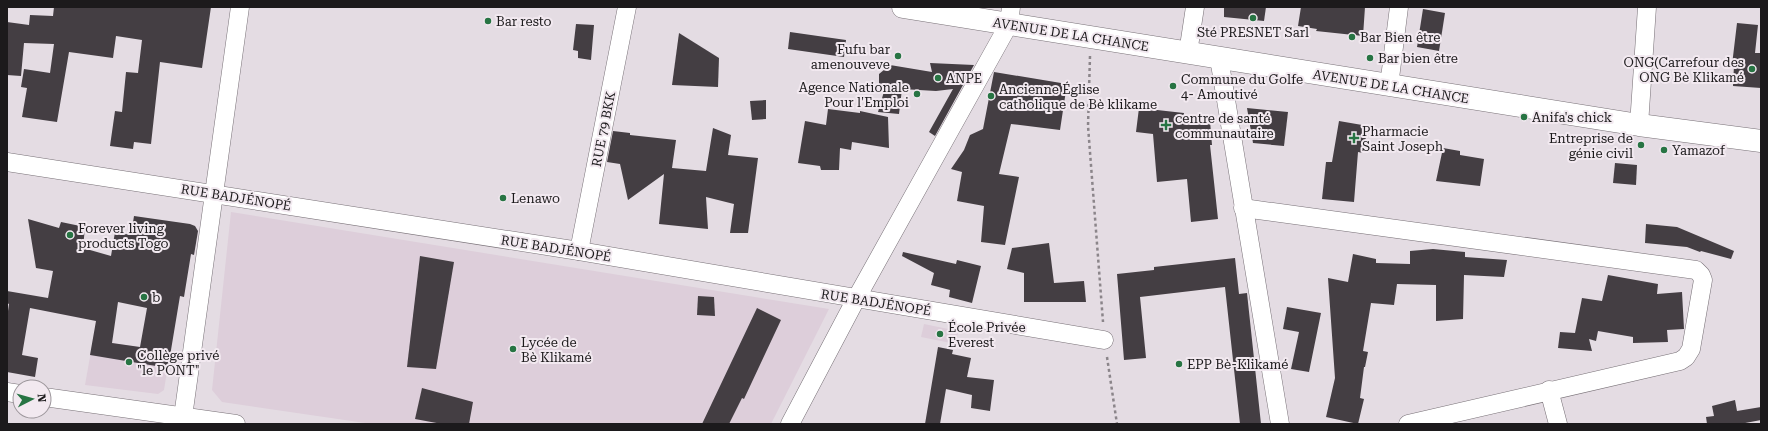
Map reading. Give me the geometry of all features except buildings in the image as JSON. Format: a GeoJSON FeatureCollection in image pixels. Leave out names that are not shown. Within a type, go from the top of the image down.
{"type":"FeatureCollection","features":[{"type":"Feature","properties":{"kind":"main road","name":"AVENUE DE LA CHANCE"},"geometry":{"type":"LineString","coordinates":[[904,7],[1010,16],[1091,36],[1188,53],[1639,125],[1761,141]]}},
{"type":"Feature","properties":{"kind":"street"},"geometry":{"type":"LineString","coordinates":[[183,420],[240,7]]}},
{"type":"Feature","properties":{"kind":"street","name":"RUE 79 BKK"},"geometry":{"type":"LineString","coordinates":[[579,251],[627,7]]}},
{"type":"Feature","properties":{"kind":"street"},"geometry":{"type":"LineString","coordinates":[[1188,53],[1195,7]]}},
{"type":"Feature","properties":{"kind":"street"},"geometry":{"type":"LineString","coordinates":[[1389,86],[1399,7]]}},
{"type":"Feature","properties":{"kind":"street"},"geometry":{"type":"LineString","coordinates":[[1639,125],[1647,7]]}},
{"type":"Feature","properties":{"kind":"street"},"geometry":{"type":"LineString","coordinates":[[790,424],[856,299],[1010,16]]}},
{"type":"Feature","properties":{"kind":"street"},"geometry":{"type":"LineString","coordinates":[[1219,58],[1280,424]]}},
{"type":"Feature","properties":{"kind":"street","name":"RUE BADJÉNOPÉ"},"geometry":{"type":"LineString","coordinates":[[7,162],[579,251],[1104,340]]}},
{"type":"Feature","properties":{"kind":"street"},"geometry":{"type":"LineString","coordinates":[[1243,208],[1696,270],[1701,275],[1703,280],[1691,349],[1686,357],[1680,361],[1549,390],[1408,424]]}},
{"type":"Feature","properties":{"kind":"street"},"geometry":{"type":"LineString","coordinates":[[1549,390],[1558,424]]}},
{"type":"Feature","properties":{"kind":"street"},"geometry":{"type":"LineString","coordinates":[[52,398],[183,420],[236,424]]}},
{"type":"Feature","properties":{"kind":"path"},"geometry":{"type":"LineString","coordinates":[[1091,36],[1088,126],[1104,340],[1116,424]]}},
{"type":"Feature","properties":{"kind":"shaded area","name":"Lycée de Bè Klikamé"},"geometry":{"type":"Polygon","coordinates":[[[231,212],[829,309],[771,424],[372,424],[222,402],[212,390],[231,212]]]}},
{"type":"Feature","properties":{"kind":"shaded area","name":"École Privée Everest"},"geometry":{"type":"Polygon","coordinates":[[[924,324],[958,331],[956,344],[921,337],[924,324]]]}},
{"type":"Feature","properties":{"kind":"shaded area","name":"Collège privé \"le PONT\""},"geometry":{"type":"Polygon","coordinates":[[[93,340],[170,352],[164,390],[158,394],[85,385],[93,340]]]}},
{"type":"Feature","properties":{"kind":"place","name":"Sté PRESNET Sarl"},"geometry":{"type":"Point","coordinates":[1253,18]}},
{"type":"Feature","properties":{"kind":"place","name":"Bar resto"},"geometry":{"type":"Point","coordinates":[488,21]}},
{"type":"Feature","properties":{"kind":"place","name":"Bar Bien être"},"geometry":{"type":"Point","coordinates":[1352,37]}},
{"type":"Feature","properties":{"kind":"place","name":"Fufu bar amenouveve"},"geometry":{"type":"Point","coordinates":[898,56]}},
{"type":"Feature","properties":{"kind":"place","name":"Bar bien être"},"geometry":{"type":"Point","coordinates":[1370,58]}},
{"type":"Feature","properties":{"kind":"place","name":"ONG(Carrefour des ONG Bè Klikamé"},"geometry":{"type":"Point","coordinates":[1752,69]}},
{"type":"Feature","properties":{"kind":"place","name":"ANPE"},"geometry":{"type":"Point","coordinates":[938,78]}},
{"type":"Feature","properties":{"kind":"place","name":"Commune du Golfe 4- Amoutivé"},"geometry":{"type":"Point","coordinates":[1173,86]}},
{"type":"Feature","properties":{"kind":"place","name":"Agence Nationale Pour l'Emploi"},"geometry":{"type":"Point","coordinates":[917,94]}},
{"type":"Feature","properties":{"kind":"place","name":"Ancienne Église catholique de Bè klikame"},"geometry":{"type":"Point","coordinates":[991,96]}},
{"type":"Feature","properties":{"kind":"place","name":"Anifa's chick"},"geometry":{"type":"Point","coordinates":[1524,117]}},
{"type":"Feature","properties":{"kind":"place","name":"centre de santé communautaire"},"geometry":{"type":"Point","coordinates":[1166,125]}},
{"type":"Feature","properties":{"kind":"place","name":"Pharmacie Saint Joseph"},"geometry":{"type":"Point","coordinates":[1354,138]}},
{"type":"Feature","properties":{"kind":"place","name":"Entreprise de génie civil"},"geometry":{"type":"Point","coordinates":[1641,145]}},
{"type":"Feature","properties":{"kind":"place","name":"Yamazof"},"geometry":{"type":"Point","coordinates":[1664,150]}},
{"type":"Feature","properties":{"kind":"place","name":"Lenawo"},"geometry":{"type":"Point","coordinates":[503,198]}},
{"type":"Feature","properties":{"kind":"place","name":"Forever living products Togo"},"geometry":{"type":"Point","coordinates":[70,235]}},
{"type":"Feature","properties":{"kind":"place","name":"b"},"geometry":{"type":"Point","coordinates":[144,297]}},
{"type":"Feature","properties":{"kind":"place","name":"École Privée Everest"},"geometry":{"type":"Point","coordinates":[940,334]}},
{"type":"Feature","properties":{"kind":"place","name":"Lycée de Bè Klikamé"},"geometry":{"type":"Point","coordinates":[513,349]}},
{"type":"Feature","properties":{"kind":"place","name":"Collège privé \"le PONT\""},"geometry":{"type":"Point","coordinates":[129,362]}},
{"type":"Feature","properties":{"kind":"place","name":"EPP Bè-Klikamé"},"geometry":{"type":"Point","coordinates":[1179,364]}}]}
